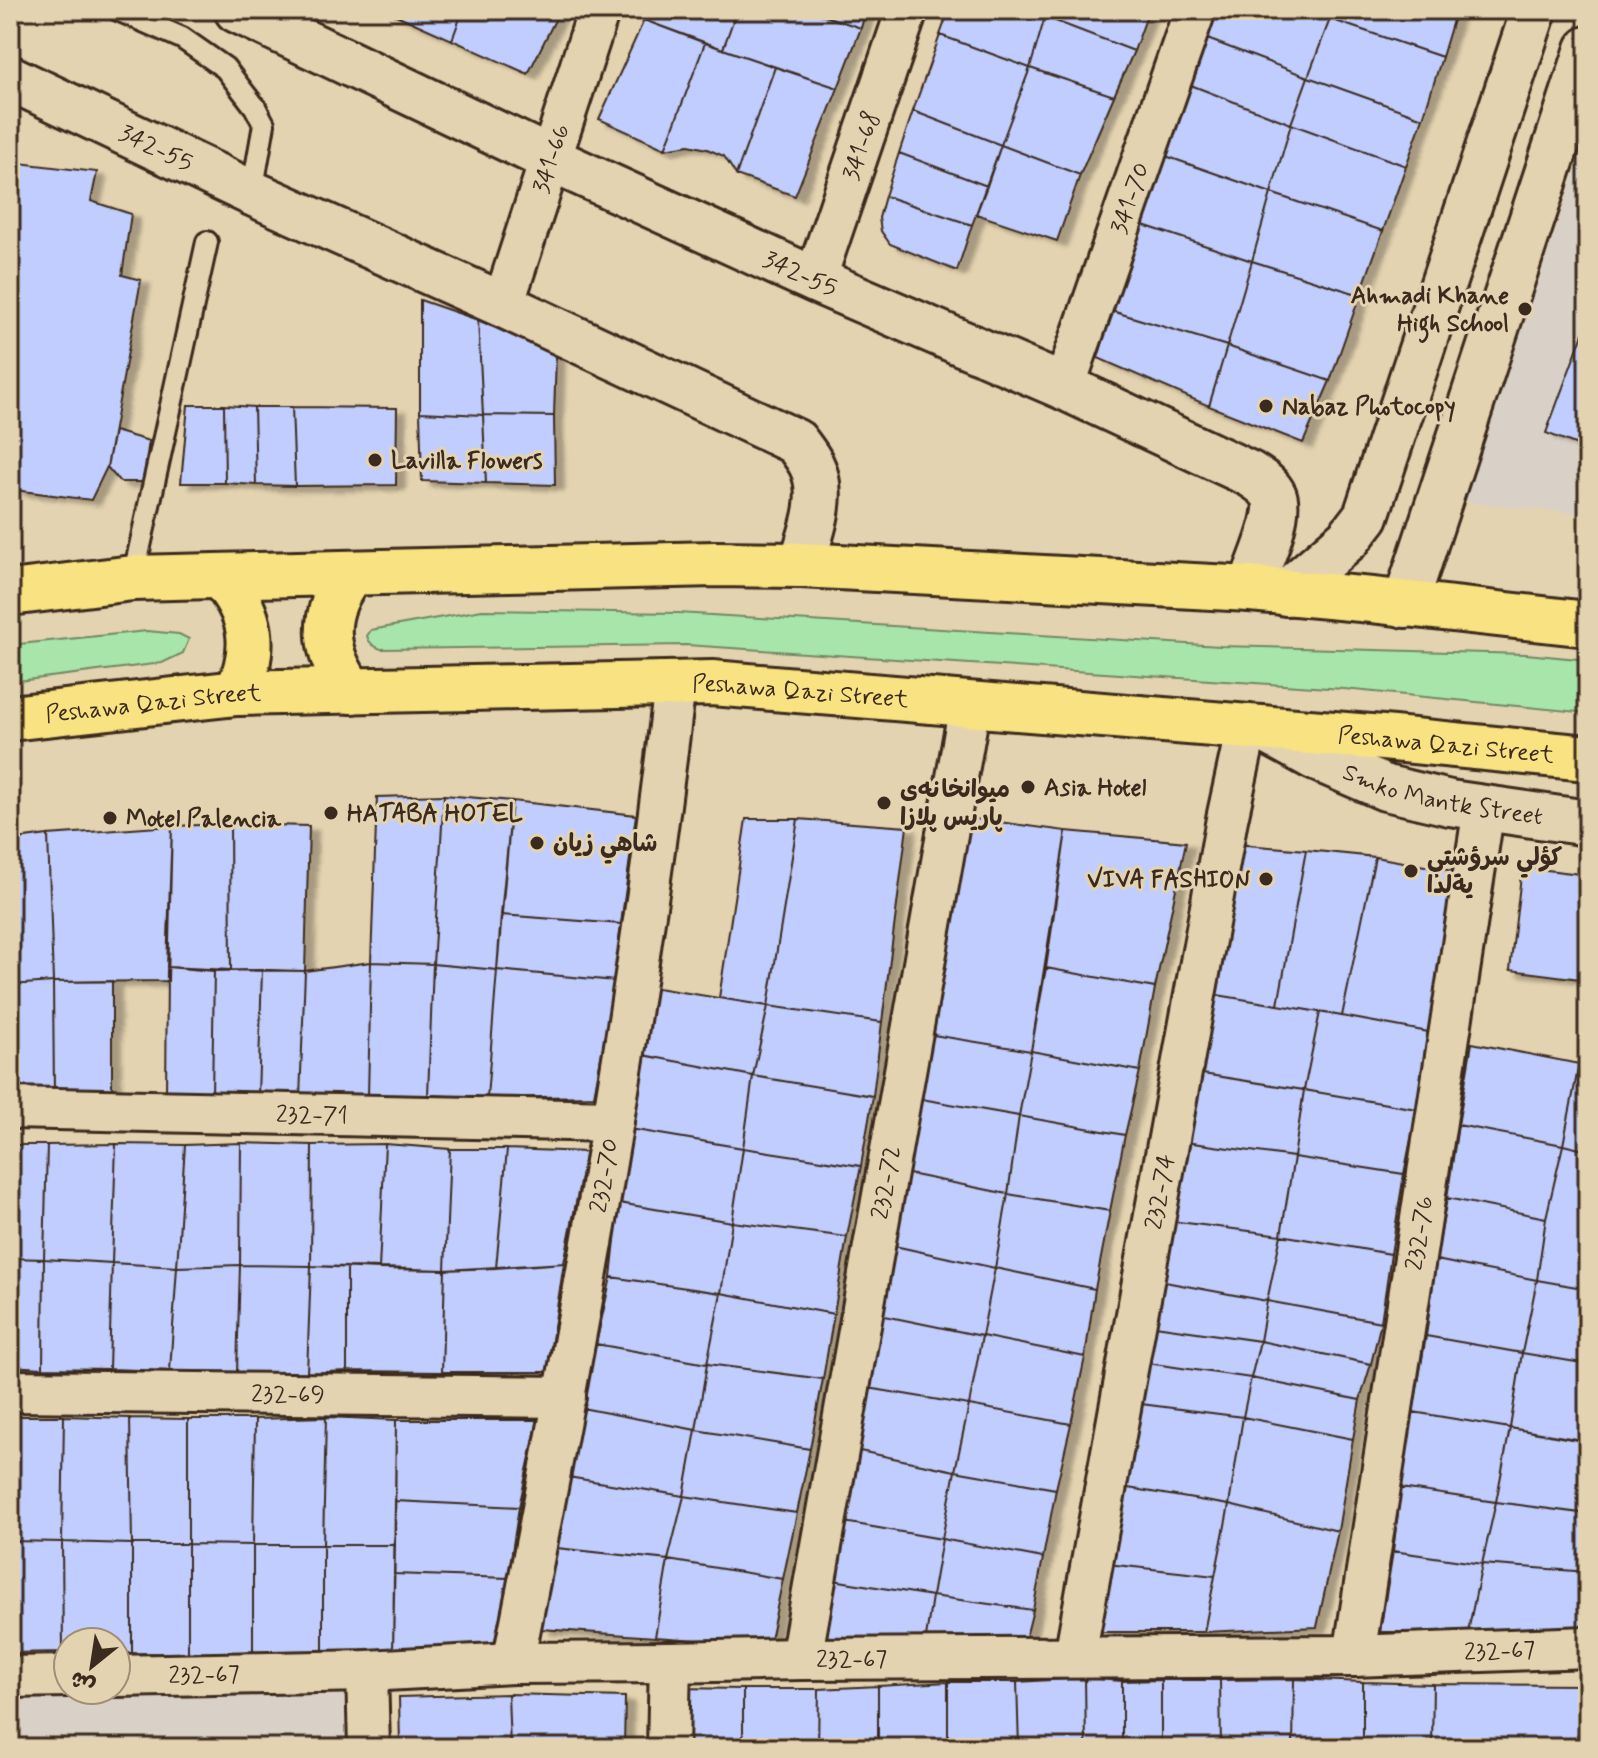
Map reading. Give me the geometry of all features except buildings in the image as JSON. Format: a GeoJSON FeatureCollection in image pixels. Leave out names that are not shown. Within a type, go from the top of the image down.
{"type":"FeatureCollection","features":[{"type":"Feature","properties":{"kind":"highway"},"geometry":{"type":"LineString","coordinates":[[10,593],[133,578],[715,564],[801,565],[1268,591],[1588,624]]}},
{"type":"Feature","properties":{"kind":"highway"},"geometry":{"type":"LineString","coordinates":[[352,573],[334,601],[329,634],[332,654],[340,674],[352,691]]}},
{"type":"Feature","properties":{"kind":"highway"},"geometry":{"type":"LineString","coordinates":[[220,576],[242,606],[248,623],[249,659],[237,693]]}},
{"type":"Feature","properties":{"kind":"highway","name":"Peshawa Qazi Street"},"geometry":{"type":"LineString","coordinates":[[10,718],[237,693],[712,683],[1588,758]]}},
{"type":"Feature","properties":{"kind":"street","name":"342-55"},"geometry":{"type":"LineString","coordinates":[[237,10],[550,159],[815,280],[1064,387],[1264,482],[1274,496],[1277,512],[1268,591]]}},
{"type":"Feature","properties":{"kind":"street","name":"341-66"},"geometry":{"type":"LineString","coordinates":[[503,305],[599,10]]}},
{"type":"Feature","properties":{"kind":"street","name":"341-68"},"geometry":{"type":"LineString","coordinates":[[815,280],[907,10]]}},
{"type":"Feature","properties":{"kind":"street","name":"341-70"},"geometry":{"type":"LineString","coordinates":[[1064,387],[1195,10]]}},
{"type":"Feature","properties":{"kind":"street"},"geometry":{"type":"LineString","coordinates":[[1268,591],[1349,538],[1366,516],[1534,10]]}},
{"type":"Feature","properties":{"kind":"street"},"geometry":{"type":"LineString","coordinates":[[1405,605],[1588,49]]}},
{"type":"Feature","properties":{"kind":"street","name":"342-55"},"geometry":{"type":"LineString","coordinates":[[10,78],[252,193],[503,305],[796,442],[812,465],[818,494],[814,525],[801,565]]}},
{"type":"Feature","properties":{"kind":"street","name":"232-70"},"geometry":{"type":"LineString","coordinates":[[513,1663],[565,1397],[613,1121],[662,793],[675,684]]}},
{"type":"Feature","properties":{"kind":"street","name":"232-72"},"geometry":{"type":"LineString","coordinates":[[801,1659],[970,704]]}},
{"type":"Feature","properties":{"kind":"street","name":"Smko Mantk Street"},"geometry":{"type":"LineString","coordinates":[[1254,727],[1386,788],[1484,808],[1588,823]]}},
{"type":"Feature","properties":{"kind":"street","name":"232-74"},"geometry":{"type":"LineString","coordinates":[[1075,1656],[1227,819],[1254,727]]}},
{"type":"Feature","properties":{"kind":"street","name":"232-76"},"geometry":{"type":"LineString","coordinates":[[1354,1656],[1484,808]]}},
{"type":"Feature","properties":{"kind":"street","name":"232-71"},"geometry":{"type":"LineString","coordinates":[[10,1108],[613,1121]]}},
{"type":"Feature","properties":{"kind":"street","name":"232-69"},"geometry":{"type":"LineString","coordinates":[[10,1391],[565,1397]]}},
{"type":"Feature","properties":{"kind":"street","name":"232-67"},"geometry":{"type":"LineString","coordinates":[[132,1676],[367,1671],[513,1663],[1354,1656],[1588,1647]]}},
{"type":"Feature","properties":{"kind":"street"},"geometry":{"type":"LineString","coordinates":[[668,1748],[670,1662]]}},
{"type":"Feature","properties":{"kind":"street"},"geometry":{"type":"LineString","coordinates":[[367,1671],[369,1748]]}},
{"type":"Feature","properties":{"kind":"street"},"geometry":{"type":"LineString","coordinates":[[10,1677],[52,1676]]}},
{"type":"Feature","properties":{"kind":"lane"},"geometry":{"type":"LineString","coordinates":[[118,10],[182,38],[225,68],[255,107],[264,124],[252,193]]}},
{"type":"Feature","properties":{"kind":"lane"},"geometry":{"type":"LineString","coordinates":[[133,578],[207,242]]}},
{"type":"Feature","properties":{"kind":"shaded area"},"geometry":{"type":"Polygon","coordinates":[[[1588,133],[1588,514],[1471,503],[1466,498],[1467,491],[1588,133]]]}},
{"type":"Feature","properties":{"kind":"shaded area"},"geometry":{"type":"Polygon","coordinates":[[[348,1687],[347,1748],[11,1748],[10,1694],[52,1693],[52,1706],[132,1706],[132,1691],[348,1687]]]}},
{"type":"Feature","properties":{"kind":"green space"},"geometry":{"type":"Polygon","coordinates":[[[482,610],[678,613],[1220,646],[1526,654],[1588,660],[1588,713],[1344,689],[686,645],[381,649],[370,643],[367,636],[371,630],[482,610]]]}},
{"type":"Feature","properties":{"kind":"green space"},"geometry":{"type":"Polygon","coordinates":[[[147,631],[179,634],[189,639],[183,653],[162,663],[10,682],[10,645],[147,631]]]}},
{"type":"Feature","properties":{"kind":"place","name":"Ahmadi Khane High School"},"geometry":{"type":"Point","coordinates":[1525,309]}},
{"type":"Feature","properties":{"kind":"place","name":"Nabaz Photocopy"},"geometry":{"type":"Point","coordinates":[1266,406]}},
{"type":"Feature","properties":{"kind":"place","name":"Lavilla Flowers"},"geometry":{"type":"Point","coordinates":[375,460]}},
{"type":"Feature","properties":{"kind":"place","name":"Asia Hotel"},"geometry":{"type":"Point","coordinates":[1028,787]}},
{"type":"Feature","properties":{"kind":"place","name":"میوانخانەی پاریس پلازا"},"geometry":{"type":"Point","coordinates":[884,803]}},
{"type":"Feature","properties":{"kind":"place","name":"HATABA HOTEL"},"geometry":{"type":"Point","coordinates":[331,813]}},
{"type":"Feature","properties":{"kind":"place","name":"Motel Palencia"},"geometry":{"type":"Point","coordinates":[110,818]}},
{"type":"Feature","properties":{"kind":"place","name":"شاهي زيان"},"geometry":{"type":"Point","coordinates":[537,843]}},
{"type":"Feature","properties":{"kind":"place","name":"كؤلي سرؤشتي يةلدا"},"geometry":{"type":"Point","coordinates":[1411,871]}},
{"type":"Feature","properties":{"kind":"place","name":"VIVA FASHION"},"geometry":{"type":"Point","coordinates":[1266,879]}}]}
